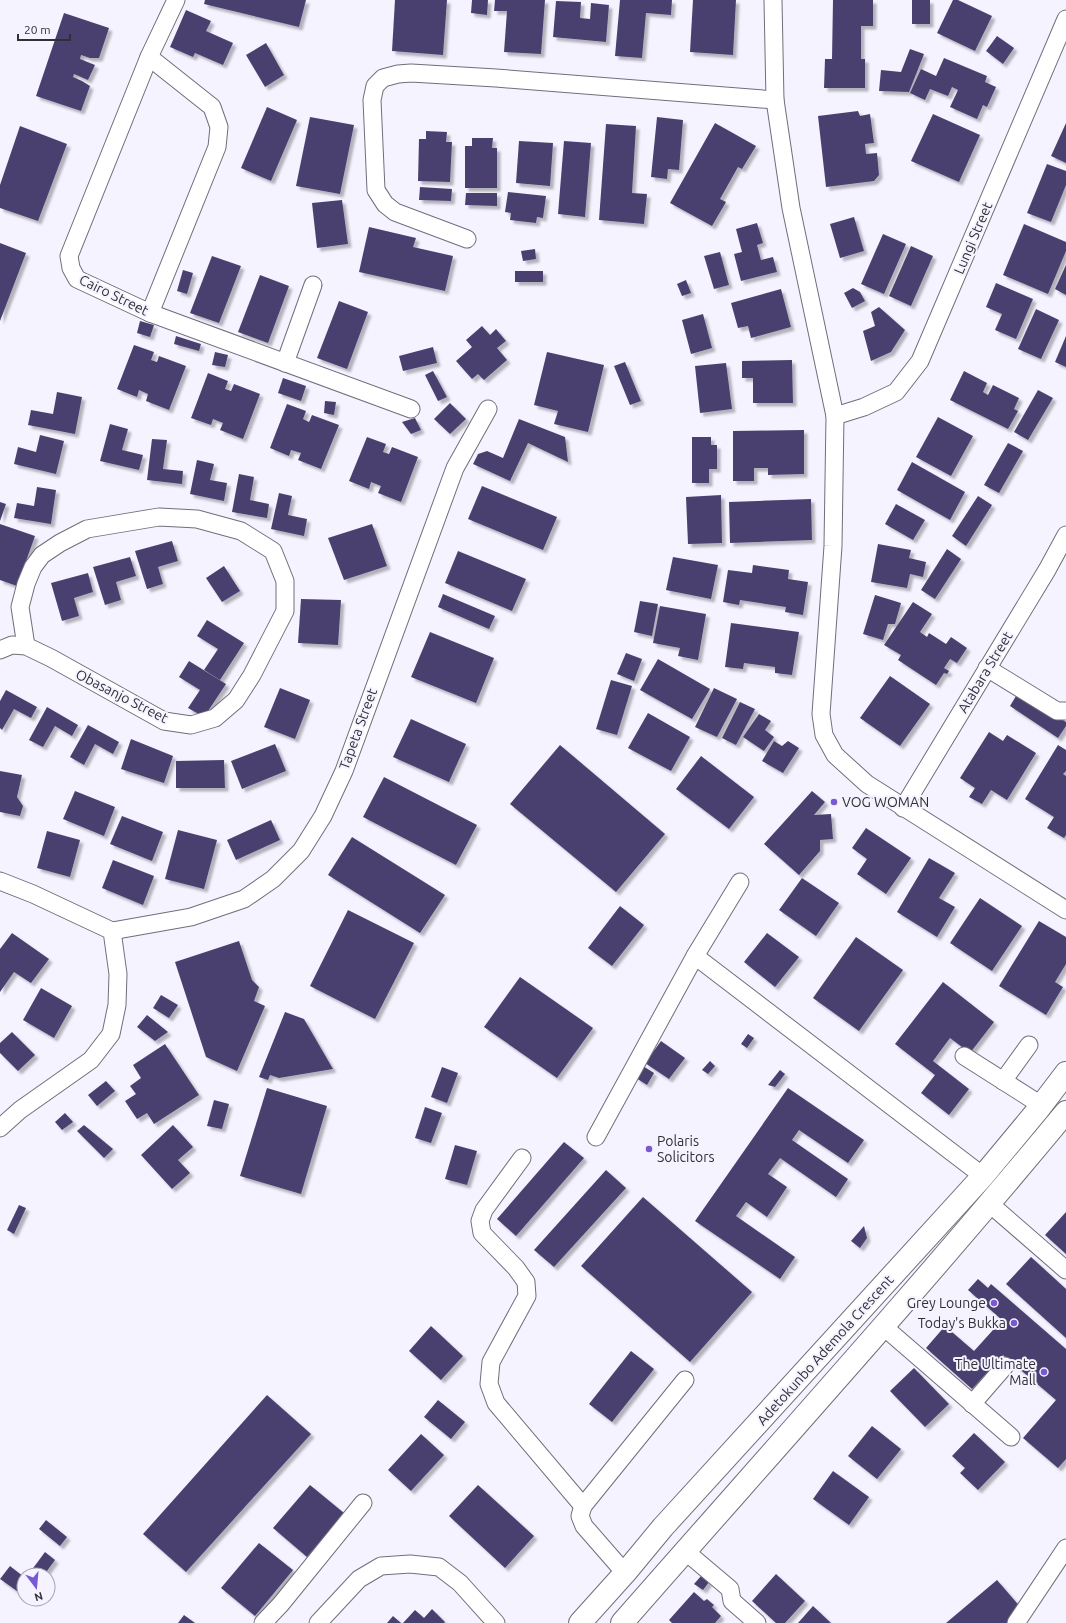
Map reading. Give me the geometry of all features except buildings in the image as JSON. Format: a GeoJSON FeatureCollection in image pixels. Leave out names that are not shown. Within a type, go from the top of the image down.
{"type":"FeatureCollection","features":[{"type":"Feature","properties":{"kind":"main road","name":"Adetokunbo Ademola Crescent"},"geometry":{"type":"LineString","coordinates":[[580,1623],[669,1521],[983,1176],[1041,1106],[1066,1073]]}},
{"type":"Feature","properties":{"kind":"main road","name":"Adetokunbo Ademola Crescent"},"geometry":{"type":"LineString","coordinates":[[622,1623],[884,1327],[990,1204],[1066,1112]]}},
{"type":"Feature","properties":{"kind":"street","name":"Cairo Street"},"geometry":{"type":"LineString","coordinates":[[176,0],[148,56],[69,256],[71,268],[77,279],[150,313],[411,409]]}},
{"type":"Feature","properties":{"kind":"street"},"geometry":{"type":"LineString","coordinates":[[773,0],[775,100],[791,208],[835,416],[833,546],[821,714],[824,734],[835,755],[867,784],[1066,910]]}},
{"type":"Feature","properties":{"kind":"street","name":"Lungi Street"},"geometry":{"type":"LineString","coordinates":[[835,416],[864,407],[896,392],[920,360],[1066,19]]}},
{"type":"Feature","properties":{"kind":"street"},"geometry":{"type":"LineString","coordinates":[[148,56],[212,107],[219,126],[217,147],[150,313]]}},
{"type":"Feature","properties":{"kind":"street"},"geometry":{"type":"LineString","coordinates":[[467,239],[395,212],[385,204],[376,190],[372,100],[376,86],[383,78],[398,74],[419,74],[775,100]]}},
{"type":"Feature","properties":{"kind":"street"},"geometry":{"type":"LineString","coordinates":[[285,363],[313,285]]}},
{"type":"Feature","properties":{"kind":"street","name":"Tapeta Street"},"geometry":{"type":"LineString","coordinates":[[112,931],[191,917],[244,899],[273,879],[301,851],[324,816],[344,771],[455,468],[488,409]]}},
{"type":"Feature","properties":{"kind":"street","name":"Obasanjo Street"},"geometry":{"type":"LineString","coordinates":[[0,650],[12,645],[26,646],[51,658],[164,721],[191,724],[215,718],[236,700],[240,694],[252,675],[285,611],[285,581],[273,551],[241,532],[197,519],[159,517],[87,529],[60,543],[42,555],[33,567],[26,584],[20,607],[26,646]]}},
{"type":"Feature","properties":{"kind":"street","name":"Atabara Street"},"geometry":{"type":"LineString","coordinates":[[903,808],[1047,570],[1066,535]]}},
{"type":"Feature","properties":{"kind":"street"},"geometry":{"type":"LineString","coordinates":[[987,668],[1057,711],[1066,711]]}},
{"type":"Feature","properties":{"kind":"street"},"geometry":{"type":"LineString","coordinates":[[0,881],[33,894],[112,931],[118,974],[117,1005],[111,1034],[91,1060],[20,1110],[0,1128]]}},
{"type":"Feature","properties":{"kind":"street"},"geometry":{"type":"LineString","coordinates":[[596,1137],[695,956],[740,882]]}},
{"type":"Feature","properties":{"kind":"street"},"geometry":{"type":"LineString","coordinates":[[695,956],[983,1176]]}},
{"type":"Feature","properties":{"kind":"street"},"geometry":{"type":"LineString","coordinates":[[1003,1081],[1029,1045]]}},
{"type":"Feature","properties":{"kind":"street"},"geometry":{"type":"LineString","coordinates":[[964,1056],[1041,1106]]}},
{"type":"Feature","properties":{"kind":"street"},"geometry":{"type":"LineString","coordinates":[[522,1158],[484,1210],[480,1221],[482,1233],[516,1268],[526,1282],[527,1296],[491,1362],[489,1384],[496,1403],[583,1506]]}},
{"type":"Feature","properties":{"kind":"street"},"geometry":{"type":"LineString","coordinates":[[990,1204],[1066,1270]]}},
{"type":"Feature","properties":{"kind":"street"},"geometry":{"type":"LineString","coordinates":[[884,1327],[1011,1437]]}},
{"type":"Feature","properties":{"kind":"street"},"geometry":{"type":"LineString","coordinates":[[972,1404],[1005,1366]]}},
{"type":"Feature","properties":{"kind":"street"},"geometry":{"type":"LineString","coordinates":[[625,1573],[584,1526],[580,1516],[583,1506],[685,1380]]}},
{"type":"Feature","properties":{"kind":"street"},"geometry":{"type":"LineString","coordinates":[[263,1623],[281,1604],[363,1504]]}},
{"type":"Feature","properties":{"kind":"street"},"geometry":{"type":"LineString","coordinates":[[1016,1623],[1066,1548]]}},
{"type":"Feature","properties":{"kind":"street"},"geometry":{"type":"LineString","coordinates":[[685,1551],[730,1589],[732,1601],[757,1623]]}},
{"type":"Feature","properties":{"kind":"street"},"geometry":{"type":"LineString","coordinates":[[318,1623],[359,1579],[381,1566],[410,1564],[439,1567],[460,1583],[496,1623]]}},
{"type":"Feature","properties":{"kind":"place","name":"VOG WOMAN"},"geometry":{"type":"Point","coordinates":[834,802]}},
{"type":"Feature","properties":{"kind":"place","name":"Polaris Solicitors"},"geometry":{"type":"Point","coordinates":[649,1149]}},
{"type":"Feature","properties":{"kind":"place","name":"Grey Lounge"},"geometry":{"type":"Point","coordinates":[994,1303]}},
{"type":"Feature","properties":{"kind":"place","name":"Today's Bukka"},"geometry":{"type":"Point","coordinates":[1014,1323]}},
{"type":"Feature","properties":{"kind":"place","name":"The Ultimate Mall"},"geometry":{"type":"Point","coordinates":[1044,1372]}}]}
